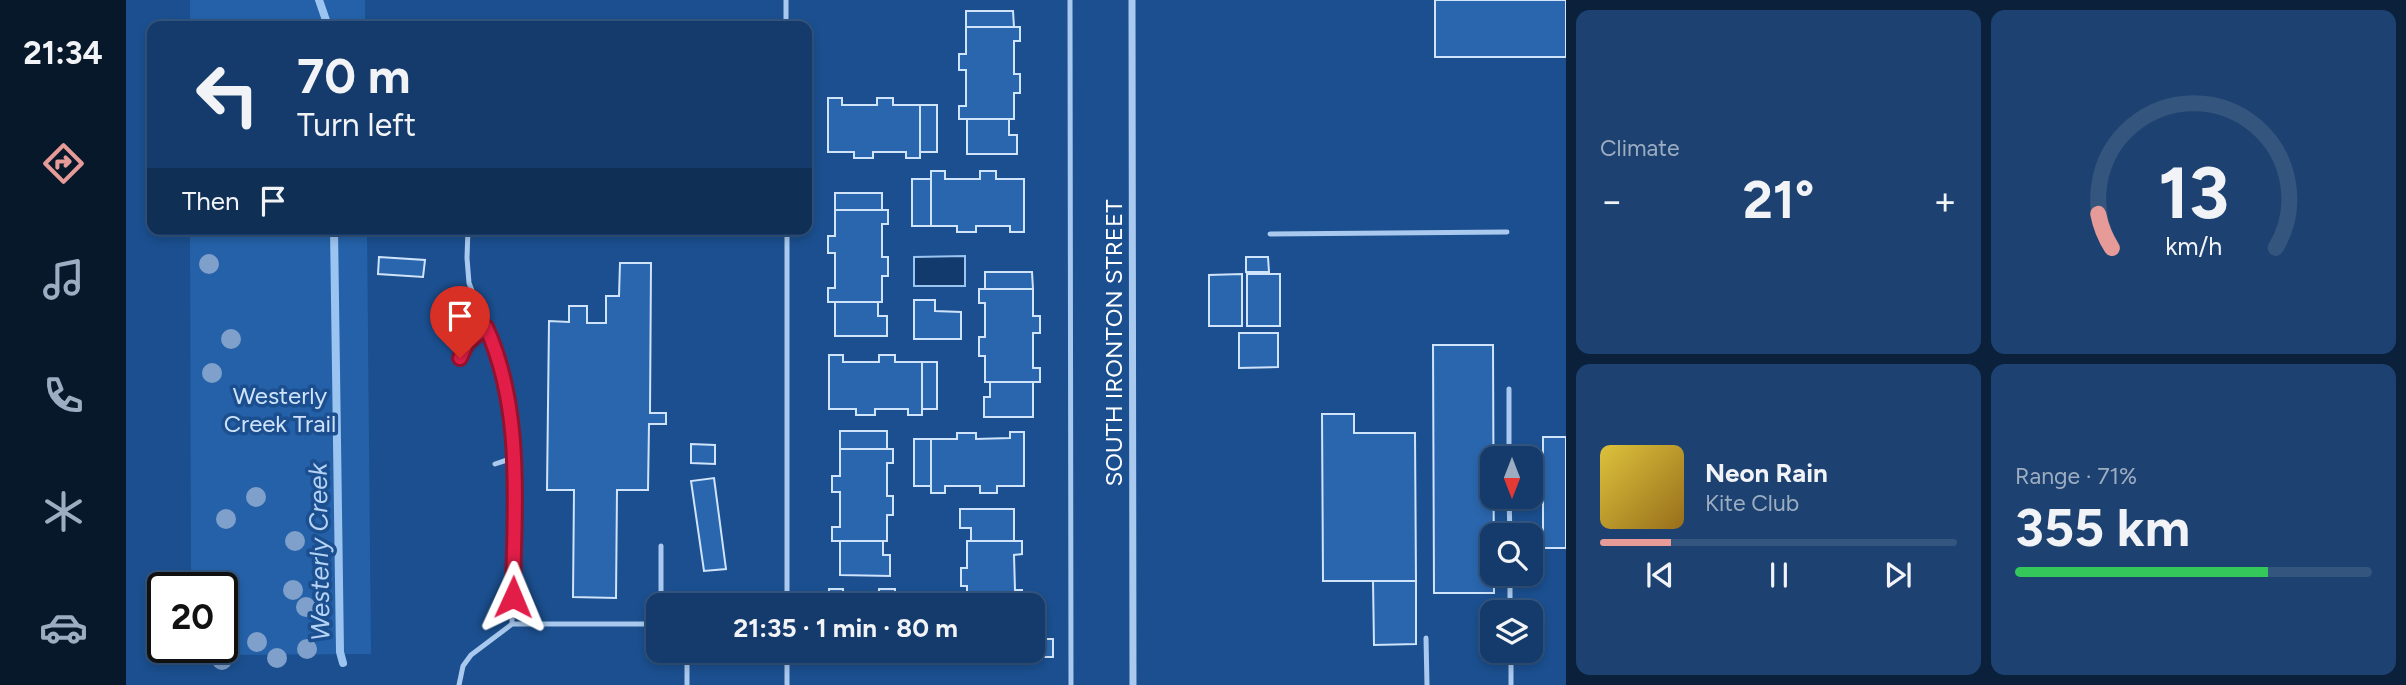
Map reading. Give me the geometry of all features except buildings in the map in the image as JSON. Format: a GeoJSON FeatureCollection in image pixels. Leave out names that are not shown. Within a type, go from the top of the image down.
{"type":"FeatureCollection","features":[{"type":"Feature","properties":{"kind":"street","name":"SOUTH IRONTON STREET"},"geometry":{"type":"LineString","coordinates":[[1132,0],[1133,685]]}},
{"type":"Feature","properties":{"kind":"lane"},"geometry":{"type":"LineString","coordinates":[[786,0],[786,21]]}},
{"type":"Feature","properties":{"kind":"lane"},"geometry":{"type":"LineString","coordinates":[[1070,0],[1071,685]]}},
{"type":"Feature","properties":{"kind":"lane"},"geometry":{"type":"LineString","coordinates":[[1270,234],[1507,232]]}},
{"type":"Feature","properties":{"kind":"lane"},"geometry":{"type":"LineString","coordinates":[[468,235],[469,283],[504,376],[510,417],[513,458],[512,624]]}},
{"type":"Feature","properties":{"kind":"lane"},"geometry":{"type":"LineString","coordinates":[[786,235],[787,593]]}},
{"type":"Feature","properties":{"kind":"lane"},"geometry":{"type":"LineString","coordinates":[[460,358],[467,343],[486,327]]}},
{"type":"Feature","properties":{"kind":"lane"},"geometry":{"type":"LineString","coordinates":[[1508,389],[1509,446]]}},
{"type":"Feature","properties":{"kind":"lane"},"geometry":{"type":"LineString","coordinates":[[495,464],[513,458]]}},
{"type":"Feature","properties":{"kind":"lane"},"geometry":{"type":"LineString","coordinates":[[661,545],[661,593]]}},
{"type":"Feature","properties":{"kind":"lane"},"geometry":{"type":"LineString","coordinates":[[459,685],[463,666],[471,655],[512,624],[646,624]]}},
{"type":"Feature","properties":{"kind":"lane"},"geometry":{"type":"LineString","coordinates":[[1426,638],[1427,685]]}},
{"type":"Feature","properties":{"kind":"lane"},"geometry":{"type":"LineString","coordinates":[[687,663],[687,685]]}},
{"type":"Feature","properties":{"kind":"lane"},"geometry":{"type":"LineString","coordinates":[[787,663],[787,685]]}},
{"type":"Feature","properties":{"kind":"lane"},"geometry":{"type":"LineString","coordinates":[[1511,663],[1511,685]]}},
{"type":"Feature","properties":{"kind":"green space"},"geometry":{"type":"Polygon","coordinates":[[[190,0],[365,0],[365,21],[190,21],[190,0]]]}},
{"type":"Feature","properties":{"kind":"green space","name":"Westerly Creek Trail"},"geometry":{"type":"Polygon","coordinates":[[[190,235],[367,235],[371,654],[238,655],[238,572],[191,572],[190,235]]]}},
{"type":"Feature","properties":{"kind":"shaded area"},"geometry":{"type":"Polygon","coordinates":[[[965,256],[965,286],[914,286],[914,257],[965,256]]]}},
{"type":"Feature","properties":{"kind":"waterway","name":"Westerly Creek"},"geometry":{"type":"LineString","coordinates":[[319,0],[326,21]]}},
{"type":"Feature","properties":{"kind":"waterway","name":"Westerly Creek"},"geometry":{"type":"LineString","coordinates":[[334,235],[340,652],[343,663]]}},
{"type":"Feature","properties":{"kind":"route"},"geometry":{"type":"LineString","coordinates":[[460,358],[467,343],[486,327],[504,376],[510,417],[514,490],[513,597]]}}]}
